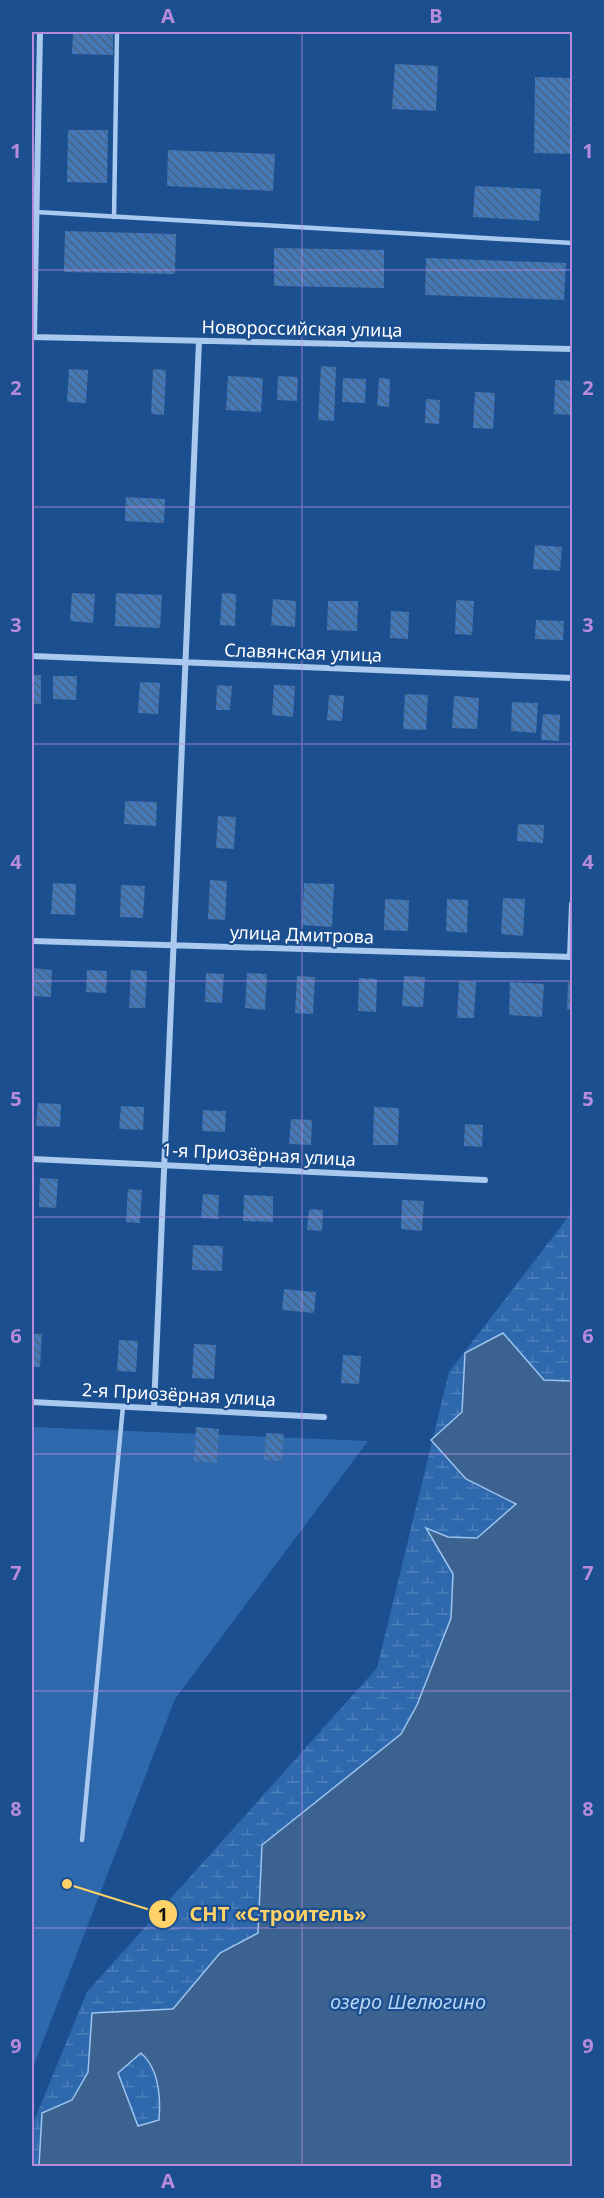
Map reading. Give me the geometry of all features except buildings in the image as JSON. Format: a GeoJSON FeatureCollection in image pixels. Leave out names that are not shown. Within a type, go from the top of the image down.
{"type":"FeatureCollection","features":[{"type":"Feature","properties":{"kind":"street"},"geometry":{"type":"LineString","coordinates":[[33,337],[40,32]]}},
{"type":"Feature","properties":{"kind":"street","name":"Новороссийская улица"},"geometry":{"type":"LineString","coordinates":[[33,337],[573,349]]}},
{"type":"Feature","properties":{"kind":"street"},"geometry":{"type":"LineString","coordinates":[[154,1408],[199,341]]}},
{"type":"Feature","properties":{"kind":"street","name":"Славянская улица"},"geometry":{"type":"LineString","coordinates":[[32,656],[573,678]]}},
{"type":"Feature","properties":{"kind":"street"},"geometry":{"type":"LineString","coordinates":[[571,957],[573,904]]}},
{"type":"Feature","properties":{"kind":"street","name":"улица Дмитрова"},"geometry":{"type":"LineString","coordinates":[[32,940],[571,957]]}},
{"type":"Feature","properties":{"kind":"street","name":"1-я Приозёрная улица"},"geometry":{"type":"LineString","coordinates":[[32,1159],[485,1180]]}},
{"type":"Feature","properties":{"kind":"street","name":"2-я Приозёрная улица"},"geometry":{"type":"LineString","coordinates":[[32,1401],[324,1417]]}},
{"type":"Feature","properties":{"kind":"lane"},"geometry":{"type":"LineString","coordinates":[[114,217],[117,32]]}},
{"type":"Feature","properties":{"kind":"lane"},"geometry":{"type":"LineString","coordinates":[[36,212],[573,243]]}},
{"type":"Feature","properties":{"kind":"lane"},"geometry":{"type":"LineString","coordinates":[[82,1840],[123,1406]]}},
{"type":"Feature","properties":{"kind":"green space","name":"озеро Шелюгино"},"geometry":{"type":"Polygon","coordinates":[[[572,1212],[572,2166],[32,2166],[32,2126],[87,1992],[377,1668],[449,1372],[572,1212]]]}},
{"type":"Feature","properties":{"kind":"green space"},"geometry":{"type":"Polygon","coordinates":[[[32,1427],[368,1441],[175,1699],[32,2070],[32,1427]]]}},
{"type":"Feature","properties":{"kind":"water","name":"озеро Шелюгино"},"geometry":{"type":"Polygon","coordinates":[[[503,1333],[544,1380],[572,1381],[572,2166],[39,2166],[42,2113],[72,2100],[88,2072],[92,2013],[173,2009],[220,1953],[258,1933],[262,1845],[401,1734],[417,1705],[451,1618],[453,1574],[426,1528],[448,1537],[477,1538],[516,1504],[466,1479],[431,1440],[462,1412],[465,1353],[503,1333]],[[141,2053],[118,2073],[138,2126],[159,2120],[158,2083],[147,2059],[141,2053]]]}},
{"type":"Feature","properties":{"kind":"place","name":"СНТ «Строитель»"},"geometry":{"type":"Point","coordinates":[67,1884]}}]}
